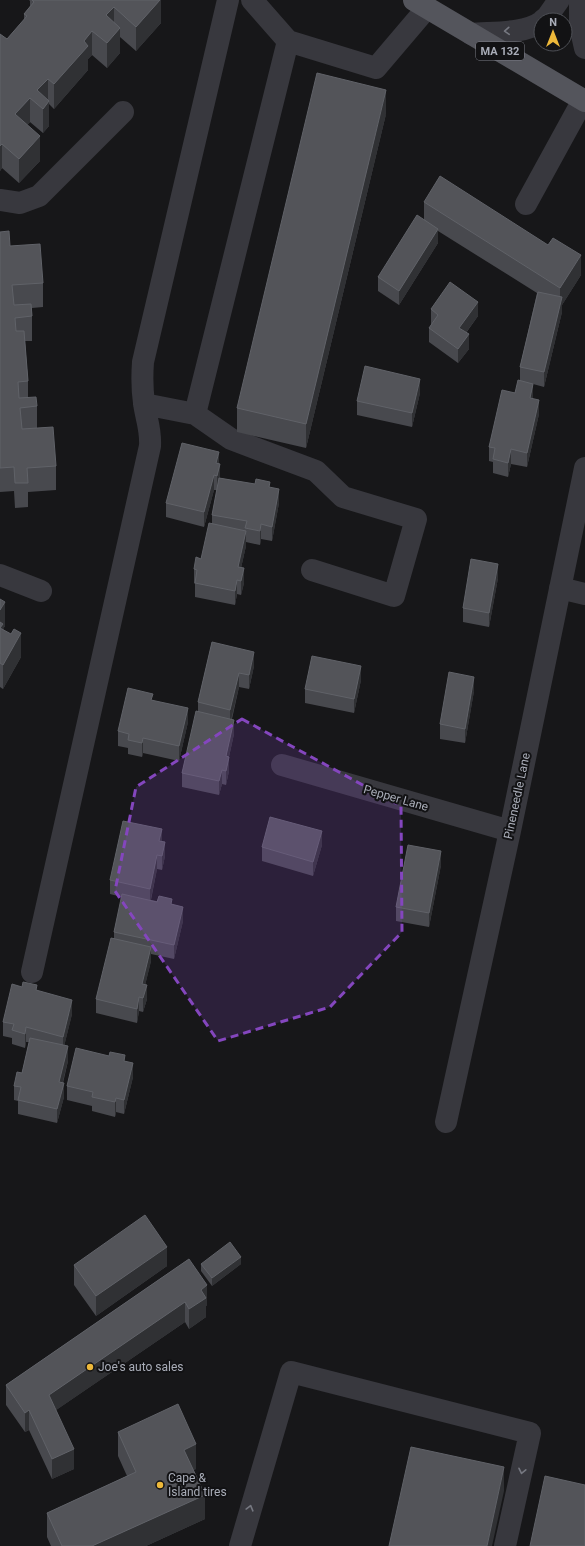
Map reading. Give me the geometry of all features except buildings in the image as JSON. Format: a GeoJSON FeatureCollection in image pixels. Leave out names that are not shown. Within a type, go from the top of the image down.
{"type":"FeatureCollection","features":[{"type":"Feature","properties":{"kind":"main road","name":"MA 132"},"geometry":{"type":"LineString","coordinates":[[421,4],[584,101]]}},
{"type":"Feature","properties":{"kind":"street"},"geometry":{"type":"LineString","coordinates":[[32,972],[150,446],[151,433],[144,404],[141,382],[143,362],[228,0]]}},
{"type":"Feature","properties":{"kind":"street"},"geometry":{"type":"LineString","coordinates":[[252,0],[288,41],[376,68],[421,4]]}},
{"type":"Feature","properties":{"kind":"street"},"geometry":{"type":"LineString","coordinates":[[551,12],[559,0]]}},
{"type":"Feature","properties":{"kind":"street"},"geometry":{"type":"LineString","coordinates":[[580,0],[580,26],[585,48]]}},
{"type":"Feature","properties":{"kind":"street"},"geometry":{"type":"LineString","coordinates":[[471,34],[522,30],[533,27]]}},
{"type":"Feature","properties":{"kind":"street"},"geometry":{"type":"LineString","coordinates":[[195,414],[288,41]]}},
{"type":"Feature","properties":{"kind":"street"},"geometry":{"type":"LineString","coordinates":[[526,204],[584,101]]}},
{"type":"Feature","properties":{"kind":"street"},"geometry":{"type":"LineString","coordinates":[[0,200],[20,203],[39,196],[123,112]]}},
{"type":"Feature","properties":{"kind":"street"},"geometry":{"type":"LineString","coordinates":[[144,404],[195,414],[231,439],[316,471],[343,497],[416,519],[394,596],[312,570]]}},
{"type":"Feature","properties":{"kind":"street","name":"Pineneedle Lane"},"geometry":{"type":"LineString","coordinates":[[446,1122],[510,831],[585,468]]}},
{"type":"Feature","properties":{"kind":"street"},"geometry":{"type":"LineString","coordinates":[[0,575],[41,591]]}},
{"type":"Feature","properties":{"kind":"street"},"geometry":{"type":"LineString","coordinates":[[560,588],[585,594]]}},
{"type":"Feature","properties":{"kind":"street","name":"Pepper Lane"},"geometry":{"type":"LineString","coordinates":[[282,764],[510,831]]}},
{"type":"Feature","properties":{"kind":"street"},"geometry":{"type":"LineString","coordinates":[[240,1546],[291,1372],[530,1433],[505,1546]]}},
{"type":"Feature","properties":{"kind":"highlighted area"},"geometry":{"type":"Polygon","coordinates":[[[242,719],[401,806],[402,932],[330,1007],[218,1041],[115,891],[136,787],[242,719]]]}},
{"type":"Feature","properties":{"kind":"place","name":"Joe's auto sales"},"geometry":{"type":"Point","coordinates":[90,1367]}},
{"type":"Feature","properties":{"kind":"place","name":"Cape & Island tires"},"geometry":{"type":"Point","coordinates":[160,1485]}}]}
